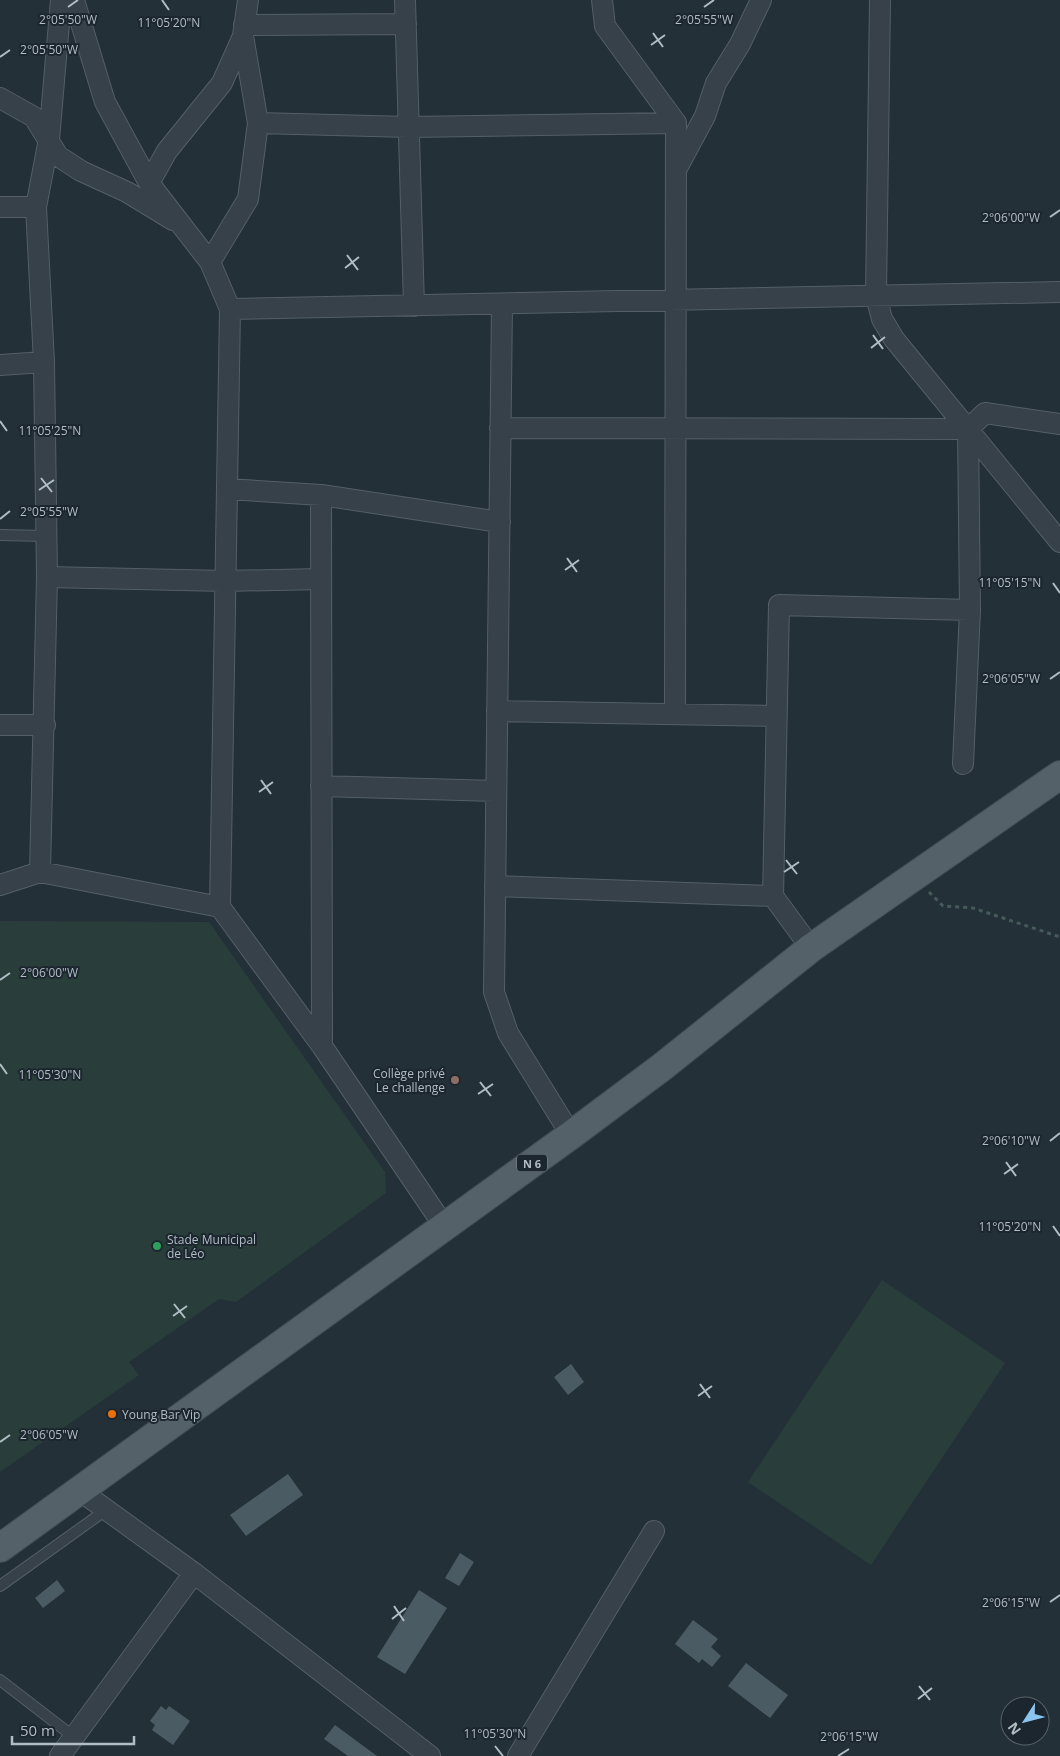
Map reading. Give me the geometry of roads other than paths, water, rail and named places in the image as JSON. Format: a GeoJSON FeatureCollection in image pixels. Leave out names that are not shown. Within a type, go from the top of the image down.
{"type":"FeatureCollection","features":[{"type":"Feature","properties":{"kind":"main road","name":"N 6"},"geometry":{"type":"LineString","coordinates":[[0,1548],[571,1135],[662,1067],[811,948],[1060,775]]}},
{"type":"Feature","properties":{"kind":"street"},"geometry":{"type":"LineString","coordinates":[[40,872],[45,725],[47,577],[44,362],[36,207],[49,139],[61,0]]}},
{"type":"Feature","properties":{"kind":"street"},"geometry":{"type":"LineString","coordinates":[[74,0],[105,102],[149,183],[186,228],[210,262],[230,309],[220,908],[322,1046],[444,1226]]}},
{"type":"Feature","properties":{"kind":"street"},"geometry":{"type":"LineString","coordinates":[[149,183],[167,151],[222,83],[244,31],[248,0]]}},
{"type":"Feature","properties":{"kind":"street"},"geometry":{"type":"LineString","coordinates":[[405,0],[414,306]]}},
{"type":"Feature","properties":{"kind":"street"},"geometry":{"type":"LineString","coordinates":[[602,0],[605,26],[676,123],[674,714]]}},
{"type":"Feature","properties":{"kind":"street"},"geometry":{"type":"LineString","coordinates":[[675,172],[705,116],[716,83],[740,44],[761,0]]}},
{"type":"Feature","properties":{"kind":"street"},"geometry":{"type":"LineString","coordinates":[[880,0],[876,296],[882,319],[894,339],[1060,542]]}},
{"type":"Feature","properties":{"kind":"street"},"geometry":{"type":"LineString","coordinates":[[244,31],[406,24]]}},
{"type":"Feature","properties":{"kind":"street"},"geometry":{"type":"LineString","coordinates":[[210,262],[248,199],[258,123],[244,31]]}},
{"type":"Feature","properties":{"kind":"street"},"geometry":{"type":"LineString","coordinates":[[0,98],[34,117],[58,156],[81,171],[127,192],[186,228]]}},
{"type":"Feature","properties":{"kind":"street"},"geometry":{"type":"LineString","coordinates":[[258,123],[409,126],[676,123]]}},
{"type":"Feature","properties":{"kind":"street"},"geometry":{"type":"LineString","coordinates":[[0,207],[36,207]]}},
{"type":"Feature","properties":{"kind":"street"},"geometry":{"type":"LineString","coordinates":[[230,309],[1060,292]]}},
{"type":"Feature","properties":{"kind":"street"},"geometry":{"type":"LineString","coordinates":[[502,304],[494,992],[508,1033],[571,1135]]}},
{"type":"Feature","properties":{"kind":"street"},"geometry":{"type":"LineString","coordinates":[[0,365],[44,362]]}},
{"type":"Feature","properties":{"kind":"street"},"geometry":{"type":"LineString","coordinates":[[500,428],[968,430],[985,413],[1060,424]]}},
{"type":"Feature","properties":{"kind":"street"},"geometry":{"type":"LineString","coordinates":[[963,764],[970,610],[968,430]]}},
{"type":"Feature","properties":{"kind":"street"},"geometry":{"type":"LineString","coordinates":[[227,489],[321,495],[500,522]]}},
{"type":"Feature","properties":{"kind":"street"},"geometry":{"type":"LineString","coordinates":[[321,495],[322,1046]]}},
{"type":"Feature","properties":{"kind":"street"},"geometry":{"type":"LineString","coordinates":[[47,577],[225,582],[321,579]]}},
{"type":"Feature","properties":{"kind":"street"},"geometry":{"type":"LineString","coordinates":[[811,948],[774,896],[775,716],[779,605],[970,610]]}},
{"type":"Feature","properties":{"kind":"street"},"geometry":{"type":"LineString","coordinates":[[497,711],[775,716]]}},
{"type":"Feature","properties":{"kind":"street"},"geometry":{"type":"LineString","coordinates":[[0,725],[45,725]]}},
{"type":"Feature","properties":{"kind":"street"},"geometry":{"type":"LineString","coordinates":[[321,786],[496,791]]}},
{"type":"Feature","properties":{"kind":"street"},"geometry":{"type":"LineString","coordinates":[[0,885],[40,872],[220,908]]}},
{"type":"Feature","properties":{"kind":"street"},"geometry":{"type":"LineString","coordinates":[[495,886],[774,896]]}},
{"type":"Feature","properties":{"kind":"street"},"geometry":{"type":"LineString","coordinates":[[79,1490],[194,1573],[430,1756]]}},
{"type":"Feature","properties":{"kind":"street"},"geometry":{"type":"LineString","coordinates":[[518,1756],[654,1532]]}},
{"type":"Feature","properties":{"kind":"street"},"geometry":{"type":"LineString","coordinates":[[60,1756],[194,1573]]}},
{"type":"Feature","properties":{"kind":"lane"},"geometry":{"type":"LineString","coordinates":[[0,535],[46,536]]}},
{"type":"Feature","properties":{"kind":"lane"},"geometry":{"type":"LineString","coordinates":[[0,1586],[106,1510]]}},
{"type":"Feature","properties":{"kind":"lane"},"geometry":{"type":"LineString","coordinates":[[0,1680],[74,1737]]}},
{"type":"Feature","properties":{"kind":"place","name":"Collège privé Le challenge"},"geometry":{"type":"Point","coordinates":[455,1080]}},
{"type":"Feature","properties":{"kind":"place","name":"Stade Municipal de Léo"},"geometry":{"type":"Point","coordinates":[157,1246]}},
{"type":"Feature","properties":{"kind":"place","name":"Young Bar Vip"},"geometry":{"type":"Point","coordinates":[112,1414]}}]}
